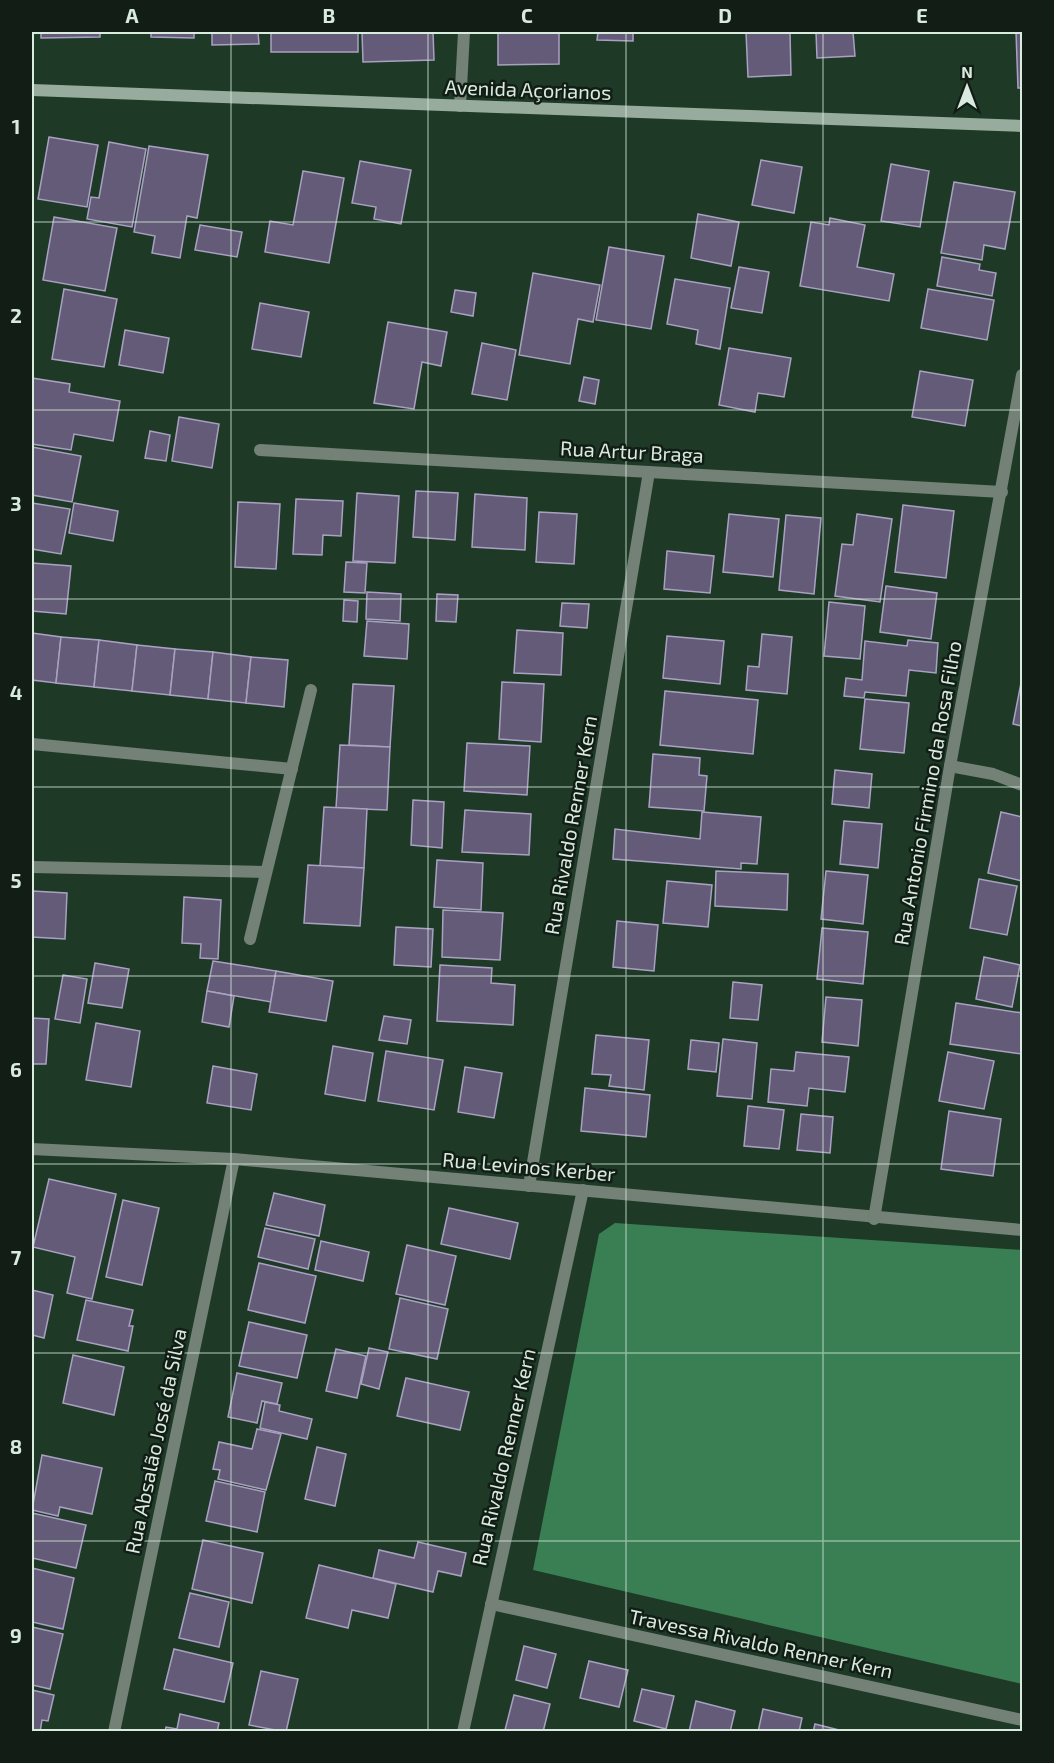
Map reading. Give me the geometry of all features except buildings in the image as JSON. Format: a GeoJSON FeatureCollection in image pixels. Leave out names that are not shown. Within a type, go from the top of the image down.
{"type":"FeatureCollection","features":[{"type":"Feature","properties":{"kind":"street"},"geometry":{"type":"LineString","coordinates":[[460,106],[464,32]]}},
{"type":"Feature","properties":{"kind":"street","name":"Avenida Açorianos"},"geometry":{"type":"LineString","coordinates":[[32,90],[1023,126]]}},
{"type":"Feature","properties":{"kind":"street","name":"Rua Antonio Firmino da Rosa Filho"},"geometry":{"type":"LineString","coordinates":[[874,1219],[950,766],[1023,375]]}},
{"type":"Feature","properties":{"kind":"street","name":"Rua Artur Braga"},"geometry":{"type":"LineString","coordinates":[[260,450],[1002,492]]}},
{"type":"Feature","properties":{"kind":"street","name":"Rua Rivaldo Renner Kern"},"geometry":{"type":"LineString","coordinates":[[529,1185],[649,472]]}},
{"type":"Feature","properties":{"kind":"street"},"geometry":{"type":"LineString","coordinates":[[250,939],[311,690]]}},
{"type":"Feature","properties":{"kind":"street"},"geometry":{"type":"LineString","coordinates":[[32,744],[292,769]]}},
{"type":"Feature","properties":{"kind":"street"},"geometry":{"type":"LineString","coordinates":[[950,766],[993,774],[1023,785]]}},
{"type":"Feature","properties":{"kind":"street"},"geometry":{"type":"LineString","coordinates":[[32,867],[266,872]]}},
{"type":"Feature","properties":{"kind":"street","name":"Rua Levinos Kerber"},"geometry":{"type":"LineString","coordinates":[[32,1149],[234,1159],[874,1219],[1023,1230]]}},
{"type":"Feature","properties":{"kind":"street","name":"Rua Absalão José da Silva"},"geometry":{"type":"LineString","coordinates":[[114,1731],[234,1159]]}},
{"type":"Feature","properties":{"kind":"street","name":"Rua Rivaldo Renner Kern"},"geometry":{"type":"LineString","coordinates":[[463,1731],[583,1190]]}},
{"type":"Feature","properties":{"kind":"street","name":"Travessa Rivaldo Renner Kern"},"geometry":{"type":"LineString","coordinates":[[491,1604],[1023,1720]]}},
{"type":"Feature","properties":{"kind":"green space"},"geometry":{"type":"Polygon","coordinates":[[[615,1223],[1022,1250],[1022,1684],[533,1570],[599,1234],[615,1223]]]}}]}
